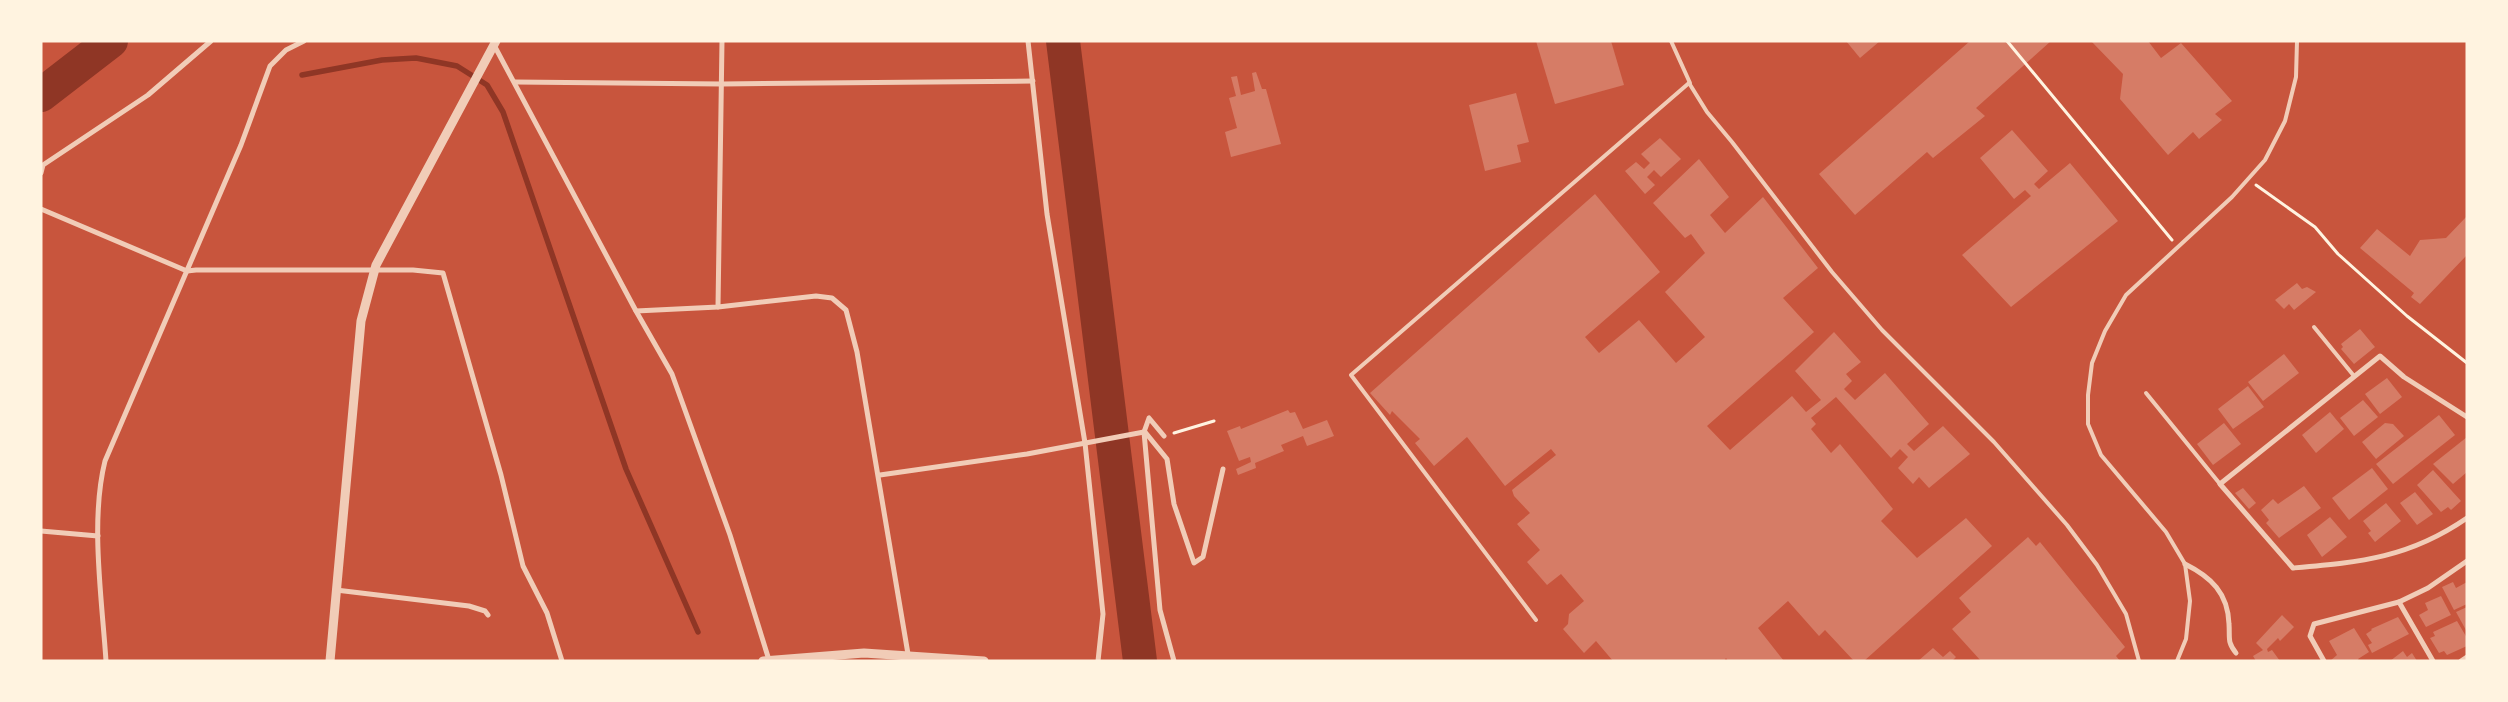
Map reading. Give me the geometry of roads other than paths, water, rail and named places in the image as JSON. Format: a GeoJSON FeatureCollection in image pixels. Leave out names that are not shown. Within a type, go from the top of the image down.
{"type":"FeatureCollection","features":[{"type":"Feature","properties":{"kind":"street"},"geometry":{"type":"LineString","coordinates":[[41,172],[43,165],[148,95],[211,41]]}},
{"type":"Feature","properties":{"kind":"street"},"geometry":{"type":"LineString","coordinates":[[106,661],[98,536],[101,476],[105,461],[117,429],[241,145],[270,66],[286,50],[304,41]]}},
{"type":"Feature","properties":{"kind":"street"},"geometry":{"type":"LineString","coordinates":[[718,307],[722,41]]}},
{"type":"Feature","properties":{"kind":"street"},"geometry":{"type":"LineString","coordinates":[[1028,41],[1047,214],[1085,443],[1103,614],[1098,661]]}},
{"type":"Feature","properties":{"kind":"street"},"geometry":{"type":"LineString","coordinates":[[330,661],[361,321],[375,271],[495,43]]}},
{"type":"Feature","properties":{"kind":"street"},"geometry":{"type":"LineString","coordinates":[[495,43],[636,310],[672,374],[730,535],[766,660],[864,653],[908,654],[984,661]]}},
{"type":"Feature","properties":{"kind":"street"},"geometry":{"type":"LineString","coordinates":[[515,82],[722,84],[1033,82]]}},
{"type":"Feature","properties":{"kind":"street"},"geometry":{"type":"LineString","coordinates":[[41,209],[187,271],[429,270],[443,273],[501,475],[523,566],[547,613],[562,661]]}},
{"type":"Feature","properties":{"kind":"street"},"geometry":{"type":"LineString","coordinates":[[636,310],[718,307],[816,296],[832,298],[846,310],[857,352],[880,475],[908,654]]}},
{"type":"Feature","properties":{"kind":"street"},"geometry":{"type":"LineString","coordinates":[[2467,417],[2404,377],[2380,356],[2220,484],[2293,568],[2380,558],[2415,548],[2467,518]]}},
{"type":"Feature","properties":{"kind":"street"},"geometry":{"type":"LineString","coordinates":[[1164,436],[1149,418],[1144,432],[1160,610],[1174,661]]}},
{"type":"Feature","properties":{"kind":"street"},"geometry":{"type":"LineString","coordinates":[[880,475],[1027,454],[1144,432]]}},
{"type":"Feature","properties":{"kind":"street"},"geometry":{"type":"LineString","coordinates":[[1144,432],[1167,459],[1174,504],[1194,563],[1202,556],[1223,469]]}},
{"type":"Feature","properties":{"kind":"street"},"geometry":{"type":"LineString","coordinates":[[41,531],[98,536]]}},
{"type":"Feature","properties":{"kind":"street"},"geometry":{"type":"LineString","coordinates":[[2324,661],[2310,636],[2314,624],[2399,602],[2428,588],[2467,561]]}},
{"type":"Feature","properties":{"kind":"street"},"geometry":{"type":"LineString","coordinates":[[2185,564],[2205,574],[2227,604],[2229,644],[2236,653]]}},
{"type":"Feature","properties":{"kind":"street"},"geometry":{"type":"LineString","coordinates":[[336,590],[469,606],[485,611],[488,615]]}},
{"type":"Feature","properties":{"kind":"street"},"geometry":{"type":"LineString","coordinates":[[2399,602],[2433,661]]}},
{"type":"Feature","properties":{"kind":"street"},"geometry":{"type":"LineString","coordinates":[[2461,661],[2467,657]]}},
{"type":"Feature","properties":{"kind":"lane"},"geometry":{"type":"LineString","coordinates":[[1670,41],[1694,90],[1688,83]]}},
{"type":"Feature","properties":{"kind":"lane"},"geometry":{"type":"LineString","coordinates":[[2177,661],[2186,639],[2190,602],[2185,564],[2166,532],[2101,455],[2088,424],[2088,395],[2092,362],[2105,331],[2126,295],[2232,197],[2265,160],[2285,121],[2296,77],[2297,41]]}},
{"type":"Feature","properties":{"kind":"lane"},"geometry":{"type":"LineString","coordinates":[[1536,620],[1351,375],[1688,83]]}},
{"type":"Feature","properties":{"kind":"lane"},"geometry":{"type":"LineString","coordinates":[[1688,83],[1706,112],[1732,142],[1832,272],[1882,330],[1994,442],[2067,525],[2097,565],[2126,614],[2139,661]]}},
{"type":"Feature","properties":{"kind":"lane"},"geometry":{"type":"LineString","coordinates":[[2314,327],[2354,376]]}},
{"type":"Feature","properties":{"kind":"lane"},"geometry":{"type":"LineString","coordinates":[[2146,392],[2220,484]]}},
{"type":"Feature","properties":{"kind":"waterway"},"geometry":{"type":"LineString","coordinates":[[41,95],[111,41]]}},
{"type":"Feature","properties":{"kind":"waterway"},"geometry":{"type":"LineString","coordinates":[[1063,41],[1140,661]]}},
{"type":"Feature","properties":{"kind":"waterway"},"geometry":{"type":"LineString","coordinates":[[302,75],[382,60],[416,58],[457,66],[487,85],[503,112],[626,469],[698,632]]}}]}
